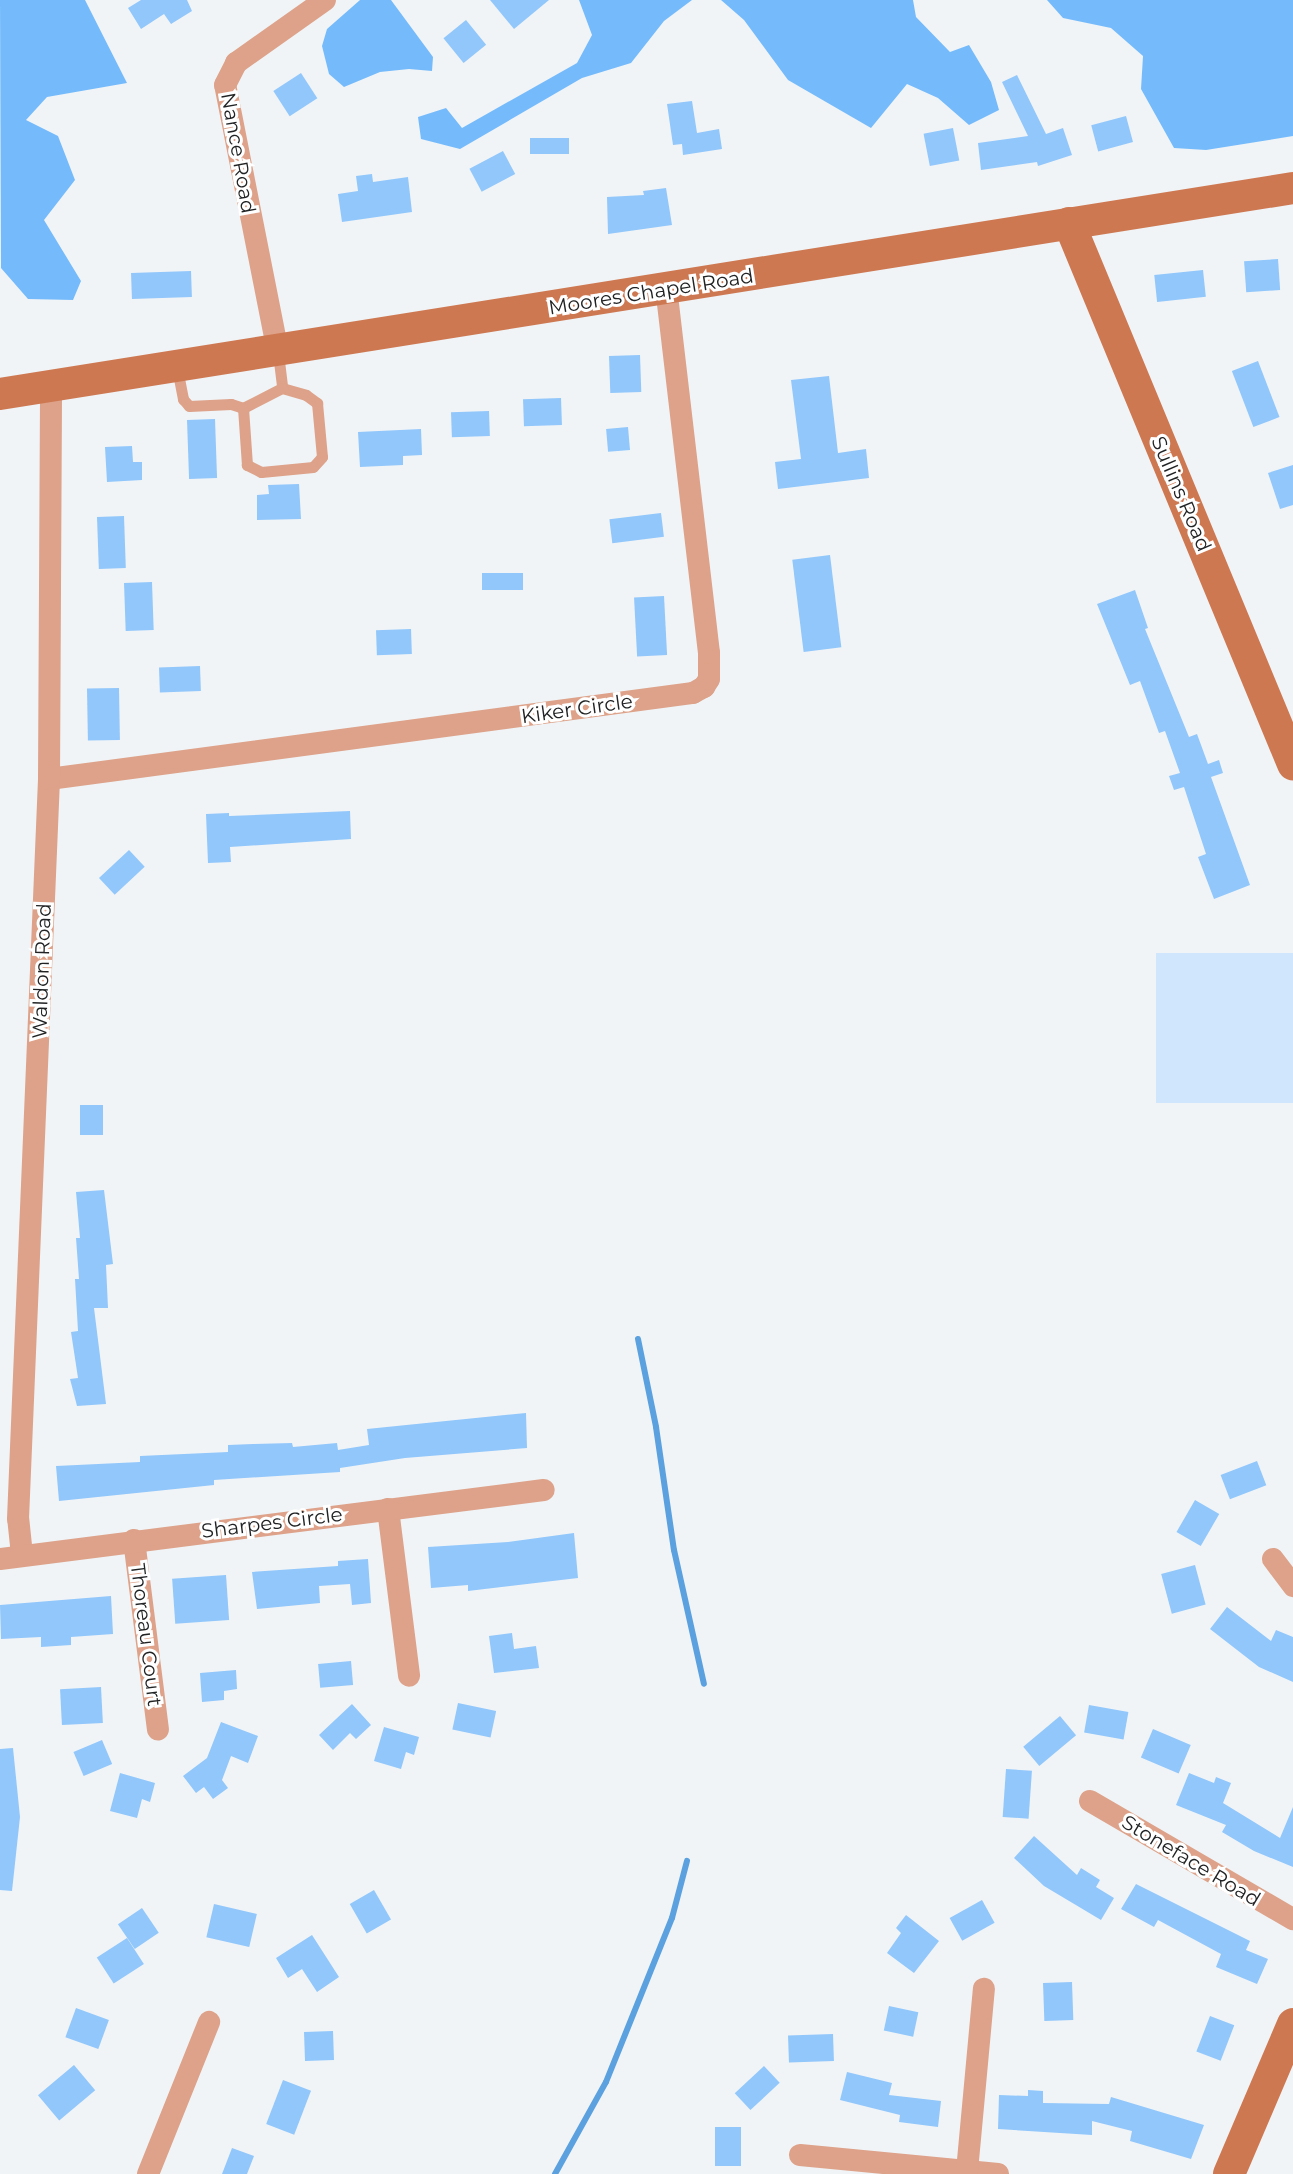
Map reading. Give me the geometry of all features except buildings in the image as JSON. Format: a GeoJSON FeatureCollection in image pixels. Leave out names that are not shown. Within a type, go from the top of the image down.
{"type":"FeatureCollection","features":[{"type":"Feature","properties":{"kind":"main road","name":"Moores Chapel Road"},"geometry":{"type":"LineString","coordinates":[[3,391],[278,352],[1293,188]]}},
{"type":"Feature","properties":{"kind":"main road","name":"Sullins Road"},"geometry":{"type":"LineString","coordinates":[[1069,223],[1293,764]]}},
{"type":"Feature","properties":{"kind":"main road"},"geometry":{"type":"LineString","coordinates":[[1229,2174],[1293,2024]]}},
{"type":"Feature","properties":{"kind":"street","name":"Nance Road"},"geometry":{"type":"LineString","coordinates":[[278,352],[225,85],[236,63],[325,0]]}},
{"type":"Feature","properties":{"kind":"street","name":"Kiker Circle"},"geometry":{"type":"LineString","coordinates":[[49,779],[693,693],[704,687],[709,679],[707,638],[666,289]]}},
{"type":"Feature","properties":{"kind":"street","name":"Waldon Road"},"geometry":{"type":"LineString","coordinates":[[11,1557],[18,1519],[49,779],[51,385]]}},
{"type":"Feature","properties":{"kind":"street","name":"Sharpes Circle"},"geometry":{"type":"LineString","coordinates":[[11,1557],[544,1490]]}},
{"type":"Feature","properties":{"kind":"street"},"geometry":{"type":"LineString","coordinates":[[388,1509],[409,1676]]}},
{"type":"Feature","properties":{"kind":"street","name":"Thoreau Court"},"geometry":{"type":"LineString","coordinates":[[134,1540],[158,1729]]}},
{"type":"Feature","properties":{"kind":"street"},"geometry":{"type":"LineString","coordinates":[[1273,1559],[1293,1586]]}},
{"type":"Feature","properties":{"kind":"street","name":"Stoneface Road"},"geometry":{"type":"LineString","coordinates":[[1090,1801],[1293,1919]]}},
{"type":"Feature","properties":{"kind":"street"},"geometry":{"type":"LineString","coordinates":[[967,2171],[984,1989]]}},
{"type":"Feature","properties":{"kind":"street"},"geometry":{"type":"LineString","coordinates":[[148,2174],[209,2022]]}},
{"type":"Feature","properties":{"kind":"street"},"geometry":{"type":"LineString","coordinates":[[800,2155],[998,2174]]}},
{"type":"Feature","properties":{"kind":"lane"},"geometry":{"type":"LineString","coordinates":[[278,352],[282,388]]}},
{"type":"Feature","properties":{"kind":"lane"},"geometry":{"type":"LineString","coordinates":[[177,366],[183,399],[189,406],[231,404],[243,408],[282,388],[306,395],[317,403],[322,457],[313,467],[261,472],[247,465],[243,408]]}},
{"type":"Feature","properties":{"kind":"shaded area"},"geometry":{"type":"Polygon","coordinates":[[[0,0],[85,0],[127,83],[47,97],[26,120],[58,136],[75,180],[44,220],[81,281],[73,300],[28,299],[1,268],[0,0]]]}},
{"type":"Feature","properties":{"kind":"shaded area"},"geometry":{"type":"Polygon","coordinates":[[[360,0],[391,0],[433,57],[432,71],[409,69],[380,72],[344,87],[329,74],[322,46],[327,29],[360,0]]]}},
{"type":"Feature","properties":{"kind":"shaded area"},"geometry":{"type":"Polygon","coordinates":[[[579,0],[692,0],[664,21],[631,63],[582,78],[460,149],[421,139],[418,117],[446,108],[462,128],[577,63],[592,35],[579,0]]]}},
{"type":"Feature","properties":{"kind":"shaded area"},"geometry":{"type":"Polygon","coordinates":[[[721,0],[913,0],[916,17],[950,52],[969,45],[991,82],[999,110],[969,125],[938,98],[907,84],[871,128],[788,80],[744,20],[721,0]]]}},
{"type":"Feature","properties":{"kind":"shaded area"},"geometry":{"type":"Polygon","coordinates":[[[1047,0],[1293,0],[1293,136],[1206,150],[1174,148],[1141,89],[1143,56],[1111,28],[1063,18],[1047,0]]]}},
{"type":"Feature","properties":{"kind":"shaded area"},"geometry":{"type":"Polygon","coordinates":[[[1156,953],[1293,953],[1293,1103],[1156,1103],[1156,953]]]}},
{"type":"Feature","properties":{"kind":"waterway"},"geometry":{"type":"LineString","coordinates":[[638,1339],[656,1427],[674,1550],[704,1684]]}},
{"type":"Feature","properties":{"kind":"waterway"},"geometry":{"type":"LineString","coordinates":[[555,2174],[606,2082],[672,1918],[687,1861]]}}]}
